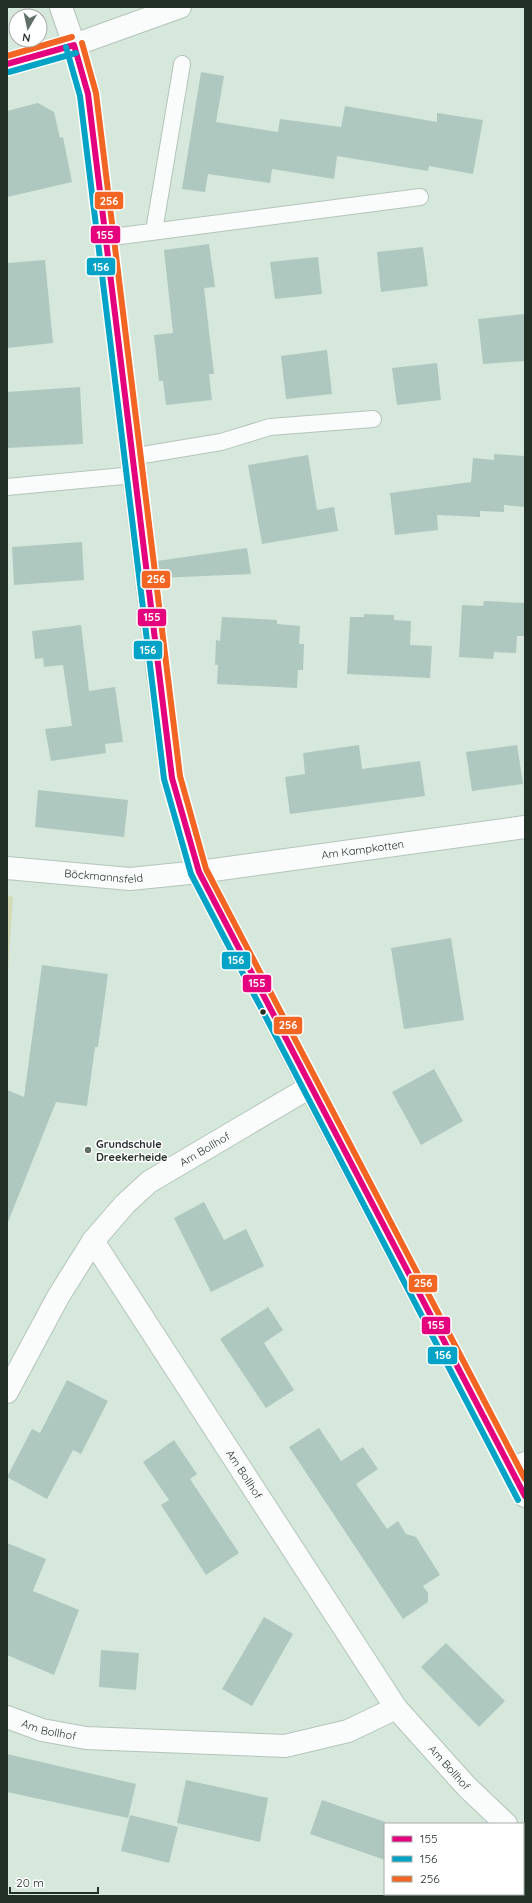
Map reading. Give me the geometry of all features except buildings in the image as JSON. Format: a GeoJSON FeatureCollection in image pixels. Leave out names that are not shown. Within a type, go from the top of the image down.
{"type":"FeatureCollection","features":[{"type":"Feature","properties":{"kind":"street"},"geometry":{"type":"LineString","coordinates":[[61,7],[88,94],[172,778],[199,872],[310,1088],[518,1466],[525,1496]]}},
{"type":"Feature","properties":{"kind":"street"},"geometry":{"type":"LineString","coordinates":[[7,64],[74,45],[180,7]]}},
{"type":"Feature","properties":{"kind":"street","name":"Am Kampkotten"},"geometry":{"type":"LineString","coordinates":[[199,872],[525,827]]}},
{"type":"Feature","properties":{"kind":"street","name":"Böckmannsfeld"},"geometry":{"type":"LineString","coordinates":[[7,868],[130,878],[199,872]]}},
{"type":"Feature","properties":{"kind":"street","name":"Am Bollhof"},"geometry":{"type":"LineString","coordinates":[[7,1392],[58,1297],[93,1241],[124,1204],[149,1182],[310,1088]]}},
{"type":"Feature","properties":{"kind":"street","name":"Am Bollhof"},"geometry":{"type":"LineString","coordinates":[[93,1241],[396,1708],[466,1788],[505,1823]]}},
{"type":"Feature","properties":{"kind":"street","name":"Am Bollhof"},"geometry":{"type":"LineString","coordinates":[[7,1717],[42,1730],[86,1738],[286,1746],[348,1731],[396,1708]]}},
{"type":"Feature","properties":{"kind":"lane"},"geometry":{"type":"LineString","coordinates":[[154,231],[182,64]]}},
{"type":"Feature","properties":{"kind":"lane"},"geometry":{"type":"LineString","coordinates":[[105,238],[420,197]]}},
{"type":"Feature","properties":{"kind":"lane"},"geometry":{"type":"LineString","coordinates":[[7,487],[133,466],[270,427],[373,419]]}},
{"type":"Feature","properties":{"kind":"green space"},"geometry":{"type":"Polygon","coordinates":[[[7,896],[13,897],[7,983],[7,896]]]}},
{"type":"Feature","properties":{"kind":"transit line","name":"256"},"geometry":{"type":"LineString","coordinates":[[7,56],[72,37]]}},
{"type":"Feature","properties":{"kind":"transit line","name":"256"},"geometry":{"type":"LineString","coordinates":[[82,43],[96,93],[180,776],[206,869],[525,1479]]}},
{"type":"Feature","properties":{"kind":"transit line","name":"155"},"geometry":{"type":"LineString","coordinates":[[74,45],[88,94],[172,778],[199,872],[525,1496]]}},
{"type":"Feature","properties":{"kind":"transit line","name":"155"},"geometry":{"type":"LineString","coordinates":[[7,64],[74,45]]}},
{"type":"Feature","properties":{"kind":"transit line","name":"156"},"geometry":{"type":"LineString","coordinates":[[66,47],[80,96],[164,779],[191,874],[518,1500]]}},
{"type":"Feature","properties":{"kind":"transit line","name":"156"},"geometry":{"type":"LineString","coordinates":[[9,72],[76,53]]}},
{"type":"Feature","properties":{"kind":"place","name":"Grundschule Dreekerheide"},"geometry":{"type":"Point","coordinates":[88,1150]}}]}
